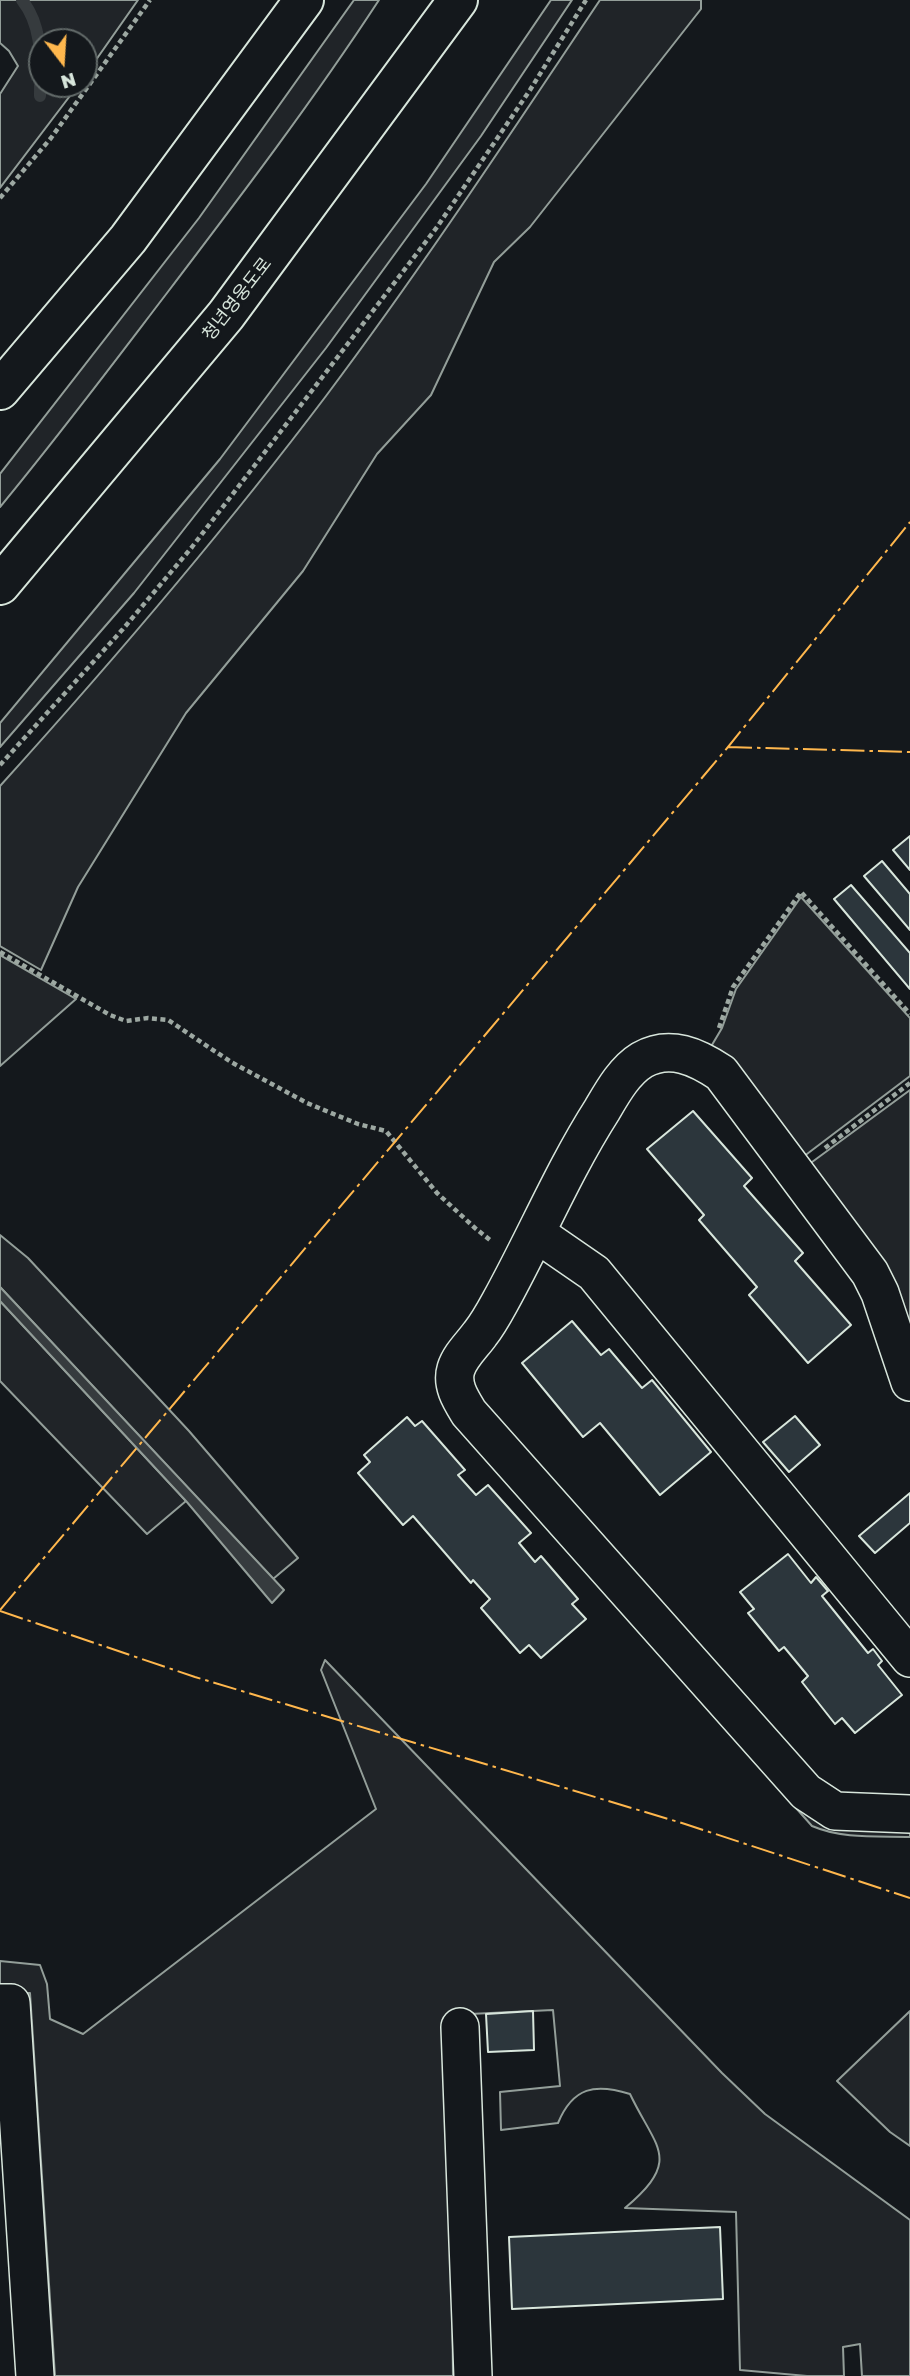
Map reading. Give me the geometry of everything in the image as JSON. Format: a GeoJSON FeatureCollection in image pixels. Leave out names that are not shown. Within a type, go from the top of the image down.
{"type":"FeatureCollection","features":[{"type":"Feature","properties":{"kind":"highway"},"geometry":{"type":"LineString","coordinates":[[0,390],[128,239],[304,0]]}},
{"type":"Feature","properties":{"kind":"highway","name":"청년영웅도로"},"geometry":{"type":"LineString","coordinates":[[0,585],[226,315],[458,0]]}},
{"type":"Feature","properties":{"kind":"street"},"geometry":{"type":"LineString","coordinates":[[910,1382],[880,1293],[870,1273],[721,1073],[699,1059],[679,1053],[643,1059],[629,1070],[580,1145],[482,1332],[456,1368],[454,1381],[469,1413],[806,1792],[835,1811],[854,1814],[910,1814]]}},
{"type":"Feature","properties":{"kind":"street"},"geometry":{"type":"LineString","coordinates":[[529,1246],[594,1273],[910,1658]]}},
{"type":"Feature","properties":{"kind":"street"},"geometry":{"type":"LineString","coordinates":[[0,2003],[11,2003],[35,2376]]}},
{"type":"Feature","properties":{"kind":"street"},"geometry":{"type":"LineString","coordinates":[[460,2027],[473,2376]]}},
{"type":"Feature","properties":{"kind":"path"},"geometry":{"type":"LineString","coordinates":[[0,198],[51,138],[149,0]]}},
{"type":"Feature","properties":{"kind":"path"},"geometry":{"type":"LineString","coordinates":[[0,765],[123,629],[192,547],[296,412],[437,227],[530,90],[586,0]]}},
{"type":"Feature","properties":{"kind":"path"},"geometry":{"type":"LineString","coordinates":[[699,1059],[720,1027],[733,987],[800,892],[910,1014]]}},
{"type":"Feature","properties":{"kind":"path"},"geometry":{"type":"LineString","coordinates":[[0,952],[110,1015],[126,1021],[148,1018],[169,1020],[231,1062],[307,1104],[358,1124],[386,1131],[437,1192],[475,1228],[529,1246]]}},
{"type":"Feature","properties":{"kind":"path"},"geometry":{"type":"LineString","coordinates":[[794,1172],[910,1083]]}},
{"type":"Feature","properties":{"kind":"shaded area"},"geometry":{"type":"Polygon","coordinates":[[[0,0],[18,0],[32,28],[28,28],[28,98],[68,98],[0,188],[0,94],[18,66],[9,51],[0,43],[0,0]]]}},
{"type":"Feature","properties":{"kind":"shaded area"},"geometry":{"type":"Polygon","coordinates":[[[26,0],[138,0],[98,57],[98,28],[40,28],[26,0]]]}},
{"type":"Feature","properties":{"kind":"shaded area"},"geometry":{"type":"Polygon","coordinates":[[[354,0],[379,0],[249,185],[85,401],[0,507],[0,474],[199,218],[354,0]]]}},
{"type":"Feature","properties":{"kind":"shaded area"},"geometry":{"type":"Polygon","coordinates":[[[551,0],[572,0],[481,136],[326,348],[134,593],[0,747],[0,723],[220,459],[426,184],[551,0]]]}},
{"type":"Feature","properties":{"kind":"shaded area"},"geometry":{"type":"Polygon","coordinates":[[[600,0],[701,0],[701,9],[530,227],[494,262],[431,395],[377,454],[303,571],[186,713],[78,887],[41,970],[0,946],[0,786],[167,595],[326,396],[431,250],[600,0]]]}},
{"type":"Feature","properties":{"kind":"shaded area"},"geometry":{"type":"Polygon","coordinates":[[[801,897],[910,1018],[910,1076],[803,1157],[706,1055],[722,1028],[736,989],[801,897]]]}},
{"type":"Feature","properties":{"kind":"shaded area"},"geometry":{"type":"Polygon","coordinates":[[[0,955],[76,999],[0,1066],[0,955]]]}},
{"type":"Feature","properties":{"kind":"shaded area"},"geometry":{"type":"Polygon","coordinates":[[[910,1090],[910,1338],[808,1165],[910,1090]]]}},
{"type":"Feature","properties":{"kind":"shaded area"},"geometry":{"type":"Polygon","coordinates":[[[0,1235],[28,1258],[189,1431],[298,1558],[273,1579],[0,1287],[0,1235]]]}},
{"type":"Feature","properties":{"kind":"shaded area"},"geometry":{"type":"Polygon","coordinates":[[[0,1287],[284,1590],[272,1603],[186,1501],[0,1301],[0,1287]]]}},
{"type":"Feature","properties":{"kind":"shaded area"},"geometry":{"type":"Polygon","coordinates":[[[0,1301],[186,1501],[147,1534],[0,1381],[0,1301]]]}},
{"type":"Feature","properties":{"kind":"shaded area"},"geometry":{"type":"Polygon","coordinates":[[[649,1643],[811,1810],[910,1827],[910,1837],[847,1835],[812,1826],[649,1643]]]}},
{"type":"Feature","properties":{"kind":"shaded area"},"geometry":{"type":"Polygon","coordinates":[[[325,1660],[722,2073],[765,2114],[910,2220],[910,2376],[862,2376],[860,2344],[843,2347],[844,2376],[807,2376],[740,2370],[736,2212],[625,2208],[643,2191],[659,2165],[655,2141],[630,2094],[606,2089],[586,2091],[571,2102],[558,2123],[501,2130],[500,2092],[560,2086],[553,2010],[449,2015],[453,2376],[55,2376],[30,1993],[0,1993],[0,1961],[40,1965],[47,1984],[50,2019],[83,2034],[376,1809],[321,1670],[325,1660]]]}},
{"type":"Feature","properties":{"kind":"shaded area"},"geometry":{"type":"Polygon","coordinates":[[[910,2011],[910,2146],[890,2132],[837,2081],[910,2011]]]}},
{"type":"Feature","properties":{"kind":"building"},"geometry":{"type":"Polygon","coordinates":[[[910,836],[910,870],[893,850],[910,836]]]}},
{"type":"Feature","properties":{"kind":"building"},"geometry":{"type":"Polygon","coordinates":[[[882,861],[910,894],[910,930],[864,876],[882,861]]]}},
{"type":"Feature","properties":{"kind":"building"},"geometry":{"type":"Polygon","coordinates":[[[851,885],[910,953],[910,989],[834,899],[851,885]]]}},
{"type":"Feature","properties":{"kind":"building"},"geometry":{"type":"Polygon","coordinates":[[[693,1111],[752,1178],[744,1186],[803,1253],[795,1261],[851,1325],[808,1363],[749,1295],[757,1287],[699,1220],[704,1215],[647,1149],[693,1111]]]}},
{"type":"Feature","properties":{"kind":"building"},"geometry":{"type":"Polygon","coordinates":[[[572,1321],[601,1355],[609,1349],[642,1388],[652,1380],[711,1452],[660,1495],[600,1423],[583,1437],[522,1363],[572,1321]]]}},
{"type":"Feature","properties":{"kind":"building"},"geometry":{"type":"Polygon","coordinates":[[[795,1416],[820,1445],[789,1472],[763,1442],[795,1416]]]}},
{"type":"Feature","properties":{"kind":"building"},"geometry":{"type":"Polygon","coordinates":[[[407,1417],[415,1426],[422,1421],[465,1470],[458,1475],[476,1495],[488,1485],[531,1533],[519,1543],[535,1562],[541,1556],[578,1599],[572,1604],[586,1619],[541,1658],[529,1645],[520,1653],[481,1608],[490,1599],[473,1580],[471,1583],[413,1516],[403,1525],[358,1473],[370,1462],[364,1455],[407,1417]]]}},
{"type":"Feature","properties":{"kind":"building"},"geometry":{"type":"Polygon","coordinates":[[[910,1493],[910,1523],[875,1553],[859,1536],[910,1493]]]}},
{"type":"Feature","properties":{"kind":"building"},"geometry":{"type":"Polygon","coordinates":[[[788,1554],[811,1583],[816,1577],[828,1591],[822,1596],[868,1653],[873,1649],[882,1661],[878,1665],[902,1695],[855,1733],[842,1718],[835,1724],[802,1682],[808,1676],[784,1647],[779,1651],[748,1613],[754,1609],[740,1592],[788,1554]]]}},
{"type":"Feature","properties":{"kind":"building"},"geometry":{"type":"Polygon","coordinates":[[[533,2011],[534,2050],[488,2052],[486,2014],[533,2011]]]}},
{"type":"Feature","properties":{"kind":"building"},"geometry":{"type":"Polygon","coordinates":[[[720,2227],[723,2299],[512,2309],[509,2237],[720,2227]]]}},
{"type":"Feature","properties":{"kind":"waterway"},"geometry":{"type":"LineString","coordinates":[[22,0],[36,28]]}},
{"type":"Feature","properties":{"kind":"power"},"geometry":{"type":"LineString","coordinates":[[0,1610],[728,747],[910,522]]}},
{"type":"Feature","properties":{"kind":"power"},"geometry":{"type":"LineString","coordinates":[[728,747],[910,752]]}},
{"type":"Feature","properties":{"kind":"power"},"geometry":{"type":"LineString","coordinates":[[0,1611],[195,1677],[685,1824],[910,1898]]}}]}
